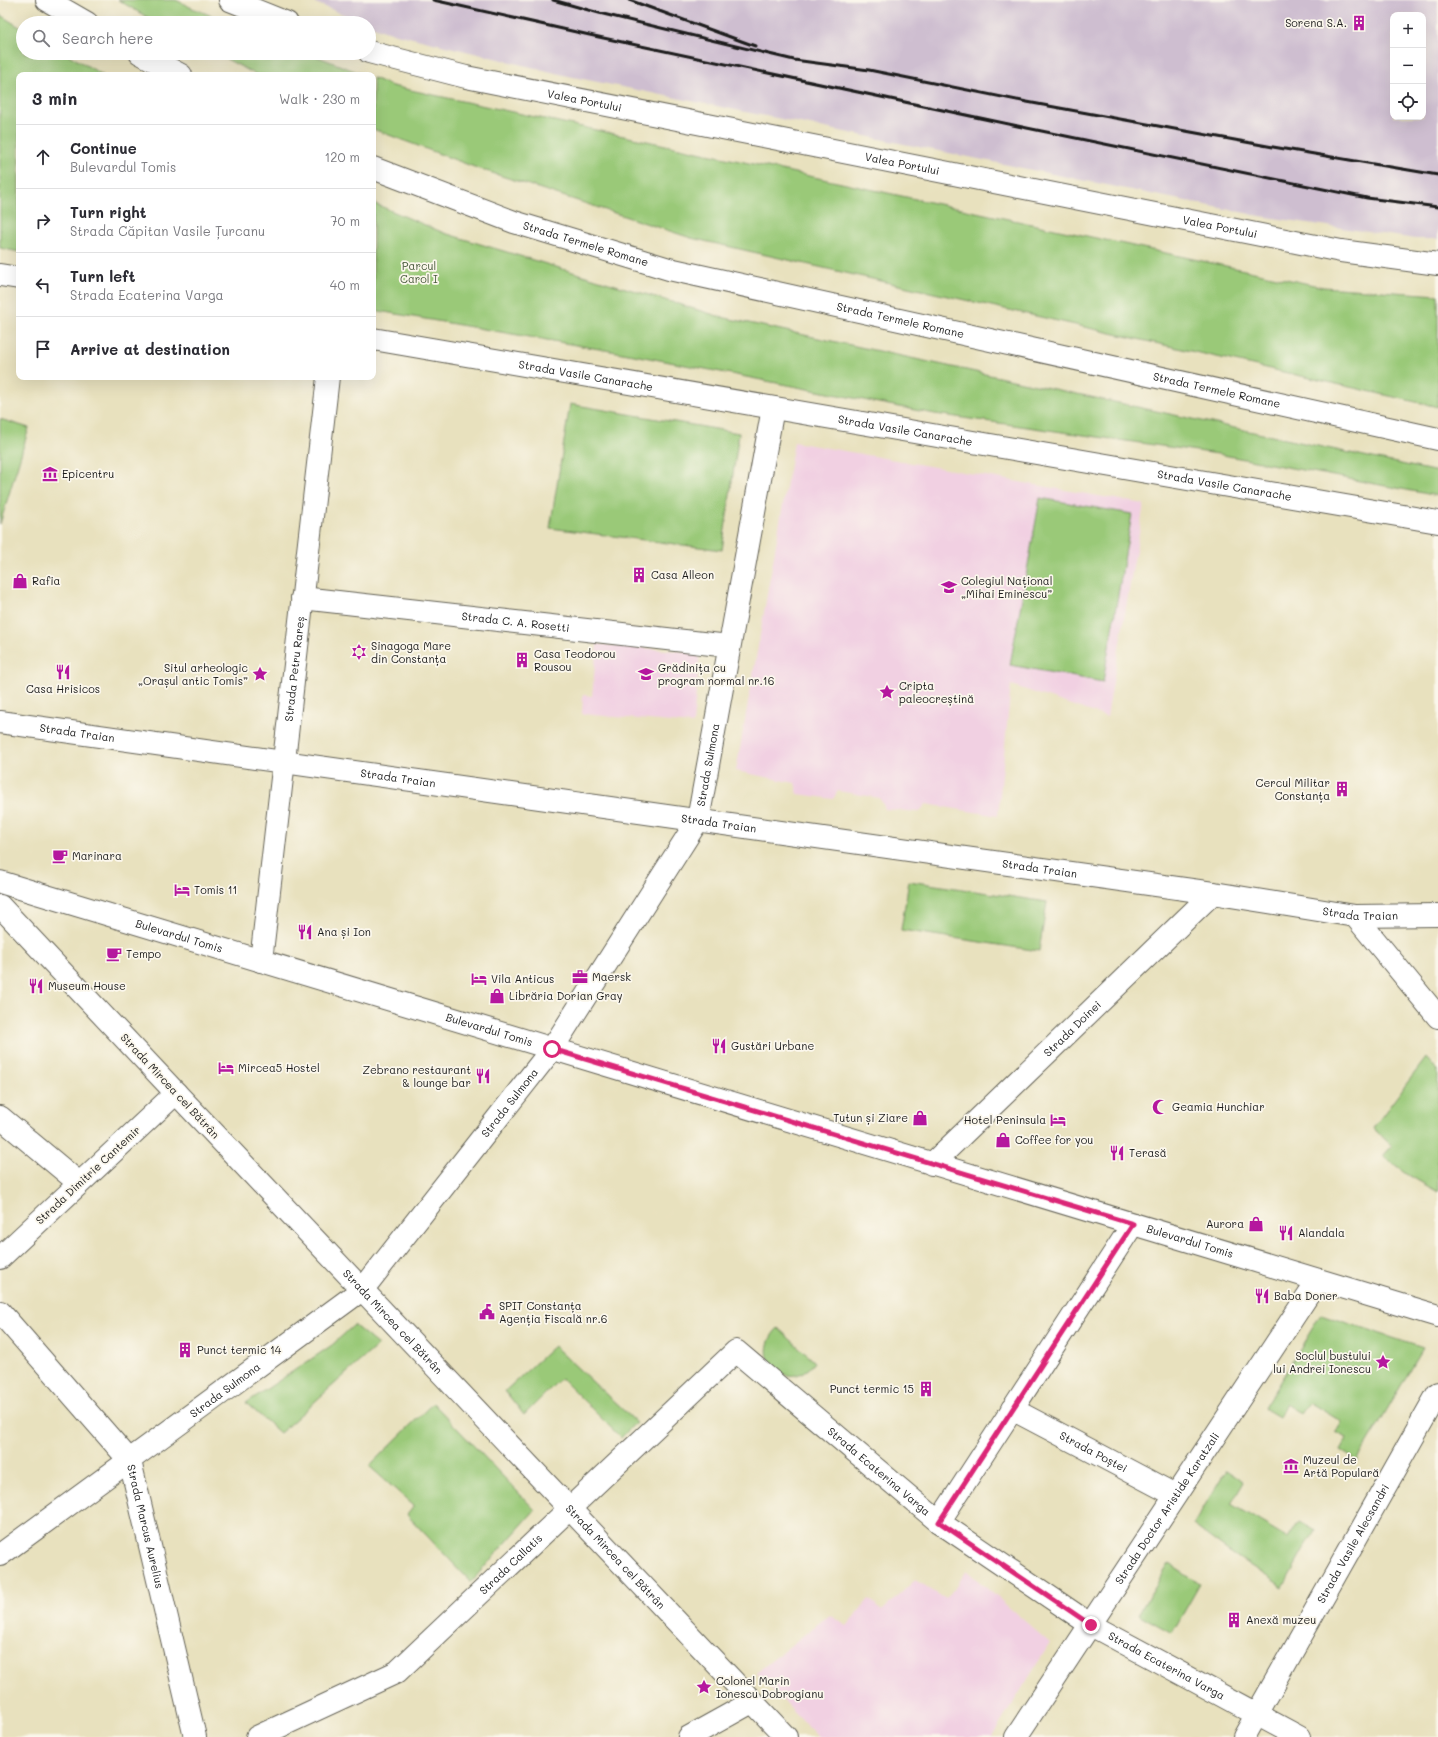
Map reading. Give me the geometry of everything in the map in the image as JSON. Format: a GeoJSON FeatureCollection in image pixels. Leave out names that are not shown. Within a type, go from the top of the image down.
{"type":"FeatureCollection","features":[{"type":"Feature","properties":{"kind":"street"},"geometry":{"type":"LineString","coordinates":[[47,0],[75,16]]}},
{"type":"Feature","properties":{"kind":"street"},"geometry":{"type":"LineString","coordinates":[[230,0],[270,16]]}},
{"type":"Feature","properties":{"kind":"street","name":"Valea Portului"},"geometry":{"type":"LineString","coordinates":[[376,54],[466,77],[1341,252],[1438,264]]}},
{"type":"Feature","properties":{"kind":"street"},"geometry":{"type":"LineString","coordinates":[[153,60],[175,72]]}},
{"type":"Feature","properties":{"kind":"street","name":"Strada Termele Romane"},"geometry":{"type":"LineString","coordinates":[[376,169],[514,222],[668,269],[1438,439]]}},
{"type":"Feature","properties":{"kind":"street"},"geometry":{"type":"LineString","coordinates":[[0,275],[16,278]]}},
{"type":"Feature","properties":{"kind":"street","name":"Strada Vasile Canarache"},"geometry":{"type":"LineString","coordinates":[[376,340],[1438,522]]}},
{"type":"Feature","properties":{"kind":"street","name":"Strada Petru Rareș"},"geometry":{"type":"LineString","coordinates":[[262,961],[328,380]]}},
{"type":"Feature","properties":{"kind":"street","name":"Strada Sulmona"},"geometry":{"type":"LineString","coordinates":[[0,1554],[130,1461],[363,1289],[552,1049],[698,820],[773,408]]}},
{"type":"Feature","properties":{"kind":"street","name":"Strada C. A. Rosetti"},"geometry":{"type":"LineString","coordinates":[[302,598],[729,646]]}},
{"type":"Feature","properties":{"kind":"street","name":"Strada Traian"},"geometry":{"type":"LineString","coordinates":[[0,722],[1214,893],[1354,916],[1438,915]]}},
{"type":"Feature","properties":{"kind":"street","name":"Bulevardul Tomis"},"geometry":{"type":"LineString","coordinates":[[0,882],[1438,1316]]}},
{"type":"Feature","properties":{"kind":"street","name":"Strada Doinei"},"geometry":{"type":"LineString","coordinates":[[932,1164],[1214,893]]}},
{"type":"Feature","properties":{"kind":"street","name":"Strada Mircea cel Bătrân"},"geometry":{"type":"LineString","coordinates":[[0,906],[786,1737]]}},
{"type":"Feature","properties":{"kind":"street"},"geometry":{"type":"LineString","coordinates":[[1354,916],[1438,1017]]}},
{"type":"Feature","properties":{"kind":"street","name":"Strada Dimitrie Cantemir"},"geometry":{"type":"LineString","coordinates":[[0,1258],[176,1093]]}},
{"type":"Feature","properties":{"kind":"street"},"geometry":{"type":"LineString","coordinates":[[0,1117],[79,1183]]}},
{"type":"Feature","properties":{"kind":"street"},"geometry":{"type":"LineString","coordinates":[[939,1522],[1133,1224]]}},
{"type":"Feature","properties":{"kind":"street","name":"Strada Doctor Aristide Karatzali"},"geometry":{"type":"LineString","coordinates":[[1016,1737],[1318,1280]]}},
{"type":"Feature","properties":{"kind":"street","name":"Strada Marcus Aurelius"},"geometry":{"type":"LineString","coordinates":[[0,1312],[130,1461],[195,1737]]}},
{"type":"Feature","properties":{"kind":"street","name":"Strada Callatis"},"geometry":{"type":"LineString","coordinates":[[257,1737],[398,1672],[736,1351]]}},
{"type":"Feature","properties":{"kind":"street","name":"Strada Ecaterina Varga"},"geometry":{"type":"LineString","coordinates":[[736,1351],[939,1522],[1091,1625],[1299,1737]]}},
{"type":"Feature","properties":{"kind":"street","name":"Strada Vasile Alecsandri"},"geometry":{"type":"LineString","coordinates":[[1244,1737],[1438,1392]]}},
{"type":"Feature","properties":{"kind":"street","name":"Strada Poștei"},"geometry":{"type":"LineString","coordinates":[[1012,1409],[1175,1495]]}},
{"type":"Feature","properties":{"kind":"street"},"geometry":{"type":"LineString","coordinates":[[689,1737],[752,1702]]}},
{"type":"Feature","properties":{"kind":"shaded area"},"geometry":{"type":"Polygon","coordinates":[[[308,0],[1438,0],[1438,239],[1416,239],[1260,216],[568,76],[384,31],[376,28],[376,16],[348,16],[308,0]]]}},
{"type":"Feature","properties":{"kind":"shaded area","name":"Colegiul Național „Mihai Eminescu”"},"geometry":{"type":"Polygon","coordinates":[[[794,442],[1144,504],[1107,717],[1011,685],[998,816],[926,804],[919,812],[885,809],[880,798],[838,791],[833,799],[798,794],[795,783],[736,771],[794,442]]]}},
{"type":"Feature","properties":{"kind":"shaded area","name":"Grădinița cu program normal nr.16"},"geometry":{"type":"Polygon","coordinates":[[[597,644],[700,653],[693,724],[582,714],[583,695],[592,696],[597,644]]]}},
{"type":"Feature","properties":{"kind":"shaded area"},"geometry":{"type":"Polygon","coordinates":[[[967,1571],[1050,1643],[992,1737],[818,1737],[756,1673],[829,1615],[847,1626],[869,1599],[883,1610],[915,1580],[946,1599],[967,1571]]]}},
{"type":"Feature","properties":{"kind":"green space"},"geometry":{"type":"Polygon","coordinates":[[[118,0],[176,0],[212,16],[145,16],[118,0]]]}},
{"type":"Feature","properties":{"kind":"green space"},"geometry":{"type":"Polygon","coordinates":[[[0,15],[16,25],[16,60],[77,60],[98,72],[16,72],[16,251],[0,248],[0,15]]]}},
{"type":"Feature","properties":{"kind":"green space"},"geometry":{"type":"Polygon","coordinates":[[[228,60],[326,60],[357,72],[251,72],[228,60]]]}},
{"type":"Feature","properties":{"kind":"green space"},"geometry":{"type":"Polygon","coordinates":[[[376,79],[392,86],[1323,287],[1438,295],[1438,407],[691,238],[477,168],[376,130],[376,79]]]}},
{"type":"Feature","properties":{"kind":"green space","name":"Parcul Carol I"},"geometry":{"type":"Polygon","coordinates":[[[376,204],[444,233],[721,317],[1438,472],[1438,496],[1218,454],[935,414],[634,355],[376,311],[376,204]]]}},
{"type":"Feature","properties":{"kind":"green space"},"geometry":{"type":"Polygon","coordinates":[[[570,404],[739,433],[722,550],[550,528],[570,404]]]}},
{"type":"Feature","properties":{"kind":"green space"},"geometry":{"type":"Polygon","coordinates":[[[0,419],[29,428],[0,524],[0,419]]]}},
{"type":"Feature","properties":{"kind":"green space"},"geometry":{"type":"Polygon","coordinates":[[[1040,498],[1132,514],[1103,682],[1010,665],[1040,498]]]}},
{"type":"Feature","properties":{"kind":"green space"},"geometry":{"type":"Polygon","coordinates":[[[909,881],[1047,902],[1039,951],[901,930],[909,881]]]}},
{"type":"Feature","properties":{"kind":"green space"},"geometry":{"type":"Polygon","coordinates":[[[1426,1058],[1438,1071],[1438,1192],[1410,1176],[1383,1156],[1392,1146],[1373,1128],[1426,1058]]]}},
{"type":"Feature","properties":{"kind":"green space"},"geometry":{"type":"Polygon","coordinates":[[[1321,1314],[1423,1348],[1357,1461],[1340,1451],[1347,1438],[1336,1432],[1342,1422],[1309,1402],[1301,1413],[1286,1404],[1279,1417],[1264,1408],[1321,1314]]]}},
{"type":"Feature","properties":{"kind":"green space"},"geometry":{"type":"Polygon","coordinates":[[[354,1325],[378,1345],[280,1433],[246,1403],[332,1345],[354,1325]]]}},
{"type":"Feature","properties":{"kind":"green space"},"geometry":{"type":"Polygon","coordinates":[[[778,1328],[815,1362],[805,1372],[794,1375],[784,1374],[776,1369],[769,1361],[767,1351],[770,1340],[778,1328]]]}},
{"type":"Feature","properties":{"kind":"green space"},"geometry":{"type":"Polygon","coordinates":[[[554,1346],[636,1422],[621,1438],[561,1378],[524,1415],[505,1391],[554,1346]]]}},
{"type":"Feature","properties":{"kind":"green space"},"geometry":{"type":"Polygon","coordinates":[[[433,1403],[535,1510],[471,1582],[407,1515],[414,1506],[369,1466],[433,1403]]]}},
{"type":"Feature","properties":{"kind":"green space"},"geometry":{"type":"Polygon","coordinates":[[[1226,1470],[1244,1482],[1231,1504],[1288,1538],[1299,1521],[1315,1530],[1283,1587],[1228,1551],[1193,1525],[1226,1470]]]}},
{"type":"Feature","properties":{"kind":"green space"},"geometry":{"type":"Polygon","coordinates":[[[1169,1564],[1200,1584],[1172,1633],[1138,1614],[1169,1564]]]}},
{"type":"Feature","properties":{"kind":"railway"},"geometry":{"type":"LineString","coordinates":[[433,0],[594,36],[1027,128],[1367,198],[1438,207]]}},
{"type":"Feature","properties":{"kind":"railway"},"geometry":{"type":"LineString","coordinates":[[553,0],[599,13],[794,60],[869,70],[1027,102],[1273,147],[1438,175]]}},
{"type":"Feature","properties":{"kind":"railway"},"geometry":{"type":"LineString","coordinates":[[629,0],[755,46]]}},
{"type":"Feature","properties":{"kind":"place","name":"Sorena S.A."},"geometry":{"type":"Point","coordinates":[1359,23]}},
{"type":"Feature","properties":{"kind":"place","name":"Epicentru"},"geometry":{"type":"Point","coordinates":[50,474]}},
{"type":"Feature","properties":{"kind":"place","name":"Casa Alleon"},"geometry":{"type":"Point","coordinates":[639,575]}},
{"type":"Feature","properties":{"kind":"place","name":"Rafia"},"geometry":{"type":"Point","coordinates":[20,581]}},
{"type":"Feature","properties":{"kind":"place","name":"Colegiul Național „Mihai Eminescu”"},"geometry":{"type":"Point","coordinates":[949,587]}},
{"type":"Feature","properties":{"kind":"place","name":"Sinagoga Mare din Constanța"},"geometry":{"type":"Point","coordinates":[359,652]}},
{"type":"Feature","properties":{"kind":"place","name":"Casa Teodorou Rousou"},"geometry":{"type":"Point","coordinates":[522,660]}},
{"type":"Feature","properties":{"kind":"place","name":"Casa Hrisicos"},"geometry":{"type":"Point","coordinates":[63,672]}},
{"type":"Feature","properties":{"kind":"place","name":"Situl arheologic „Orașul antic Tomis”"},"geometry":{"type":"Point","coordinates":[260,674]}},
{"type":"Feature","properties":{"kind":"place","name":"Grădinița cu program normal nr.16"},"geometry":{"type":"Point","coordinates":[646,674]}},
{"type":"Feature","properties":{"kind":"place","name":"Cripta paleocreștină"},"geometry":{"type":"Point","coordinates":[887,692]}},
{"type":"Feature","properties":{"kind":"place","name":"Cercul Militar Constanța"},"geometry":{"type":"Point","coordinates":[1342,789]}},
{"type":"Feature","properties":{"kind":"place","name":"Marinara"},"geometry":{"type":"Point","coordinates":[60,856]}},
{"type":"Feature","properties":{"kind":"place","name":"Tomis 11"},"geometry":{"type":"Point","coordinates":[182,890]}},
{"type":"Feature","properties":{"kind":"place","name":"Ana și Ion"},"geometry":{"type":"Point","coordinates":[305,932]}},
{"type":"Feature","properties":{"kind":"place","name":"Tempo"},"geometry":{"type":"Point","coordinates":[114,954]}},
{"type":"Feature","properties":{"kind":"place","name":"Maersk"},"geometry":{"type":"Point","coordinates":[580,977]}},
{"type":"Feature","properties":{"kind":"place","name":"Vila Anticus"},"geometry":{"type":"Point","coordinates":[479,979]}},
{"type":"Feature","properties":{"kind":"place","name":"Museum House"},"geometry":{"type":"Point","coordinates":[36,986]}},
{"type":"Feature","properties":{"kind":"place","name":"Librăria Dorian Gray"},"geometry":{"type":"Point","coordinates":[497,996]}},
{"type":"Feature","properties":{"kind":"place","name":"Gustări Urbane"},"geometry":{"type":"Point","coordinates":[719,1046]}},
{"type":"Feature","properties":{"kind":"place","name":"Mircea5 Hostel"},"geometry":{"type":"Point","coordinates":[226,1068]}},
{"type":"Feature","properties":{"kind":"place","name":"Zebrano restaurant & lounge bar"},"geometry":{"type":"Point","coordinates":[483,1076]}},
{"type":"Feature","properties":{"kind":"place","name":"Geamia Hunchiar"},"geometry":{"type":"Point","coordinates":[1160,1107]}},
{"type":"Feature","properties":{"kind":"place","name":"Tutun și Ziare"},"geometry":{"type":"Point","coordinates":[920,1118]}},
{"type":"Feature","properties":{"kind":"place","name":"Hotel Peninsula"},"geometry":{"type":"Point","coordinates":[1058,1120]}},
{"type":"Feature","properties":{"kind":"place","name":"Coffee for you"},"geometry":{"type":"Point","coordinates":[1003,1140]}},
{"type":"Feature","properties":{"kind":"place","name":"Terasă"},"geometry":{"type":"Point","coordinates":[1117,1153]}},
{"type":"Feature","properties":{"kind":"place","name":"Aurora"},"geometry":{"type":"Point","coordinates":[1256,1224]}},
{"type":"Feature","properties":{"kind":"place","name":"Alandala"},"geometry":{"type":"Point","coordinates":[1286,1233]}},
{"type":"Feature","properties":{"kind":"place","name":"Baba Doner"},"geometry":{"type":"Point","coordinates":[1262,1296]}},
{"type":"Feature","properties":{"kind":"place","name":"SPIT Constanța Agenția Fiscală nr.6"},"geometry":{"type":"Point","coordinates":[487,1312]}},
{"type":"Feature","properties":{"kind":"place","name":"Punct termic 14"},"geometry":{"type":"Point","coordinates":[185,1350]}},
{"type":"Feature","properties":{"kind":"place","name":"Soclul bustului lui Andrei Ionescu"},"geometry":{"type":"Point","coordinates":[1383,1362]}},
{"type":"Feature","properties":{"kind":"place","name":"Punct termic 15"},"geometry":{"type":"Point","coordinates":[926,1389]}},
{"type":"Feature","properties":{"kind":"place","name":"Muzeul de Artă Populară"},"geometry":{"type":"Point","coordinates":[1291,1466]}},
{"type":"Feature","properties":{"kind":"place","name":"Anexă muzeu"},"geometry":{"type":"Point","coordinates":[1234,1620]}},
{"type":"Feature","properties":{"kind":"place","name":"Colonel Marin Ionescu Dobrogianu"},"geometry":{"type":"Point","coordinates":[704,1687]}},
{"type":"Feature","properties":{"kind":"route"},"geometry":{"type":"LineString","coordinates":[[552,1049],[1133,1224],[939,1522],[1091,1625]]}}]}
